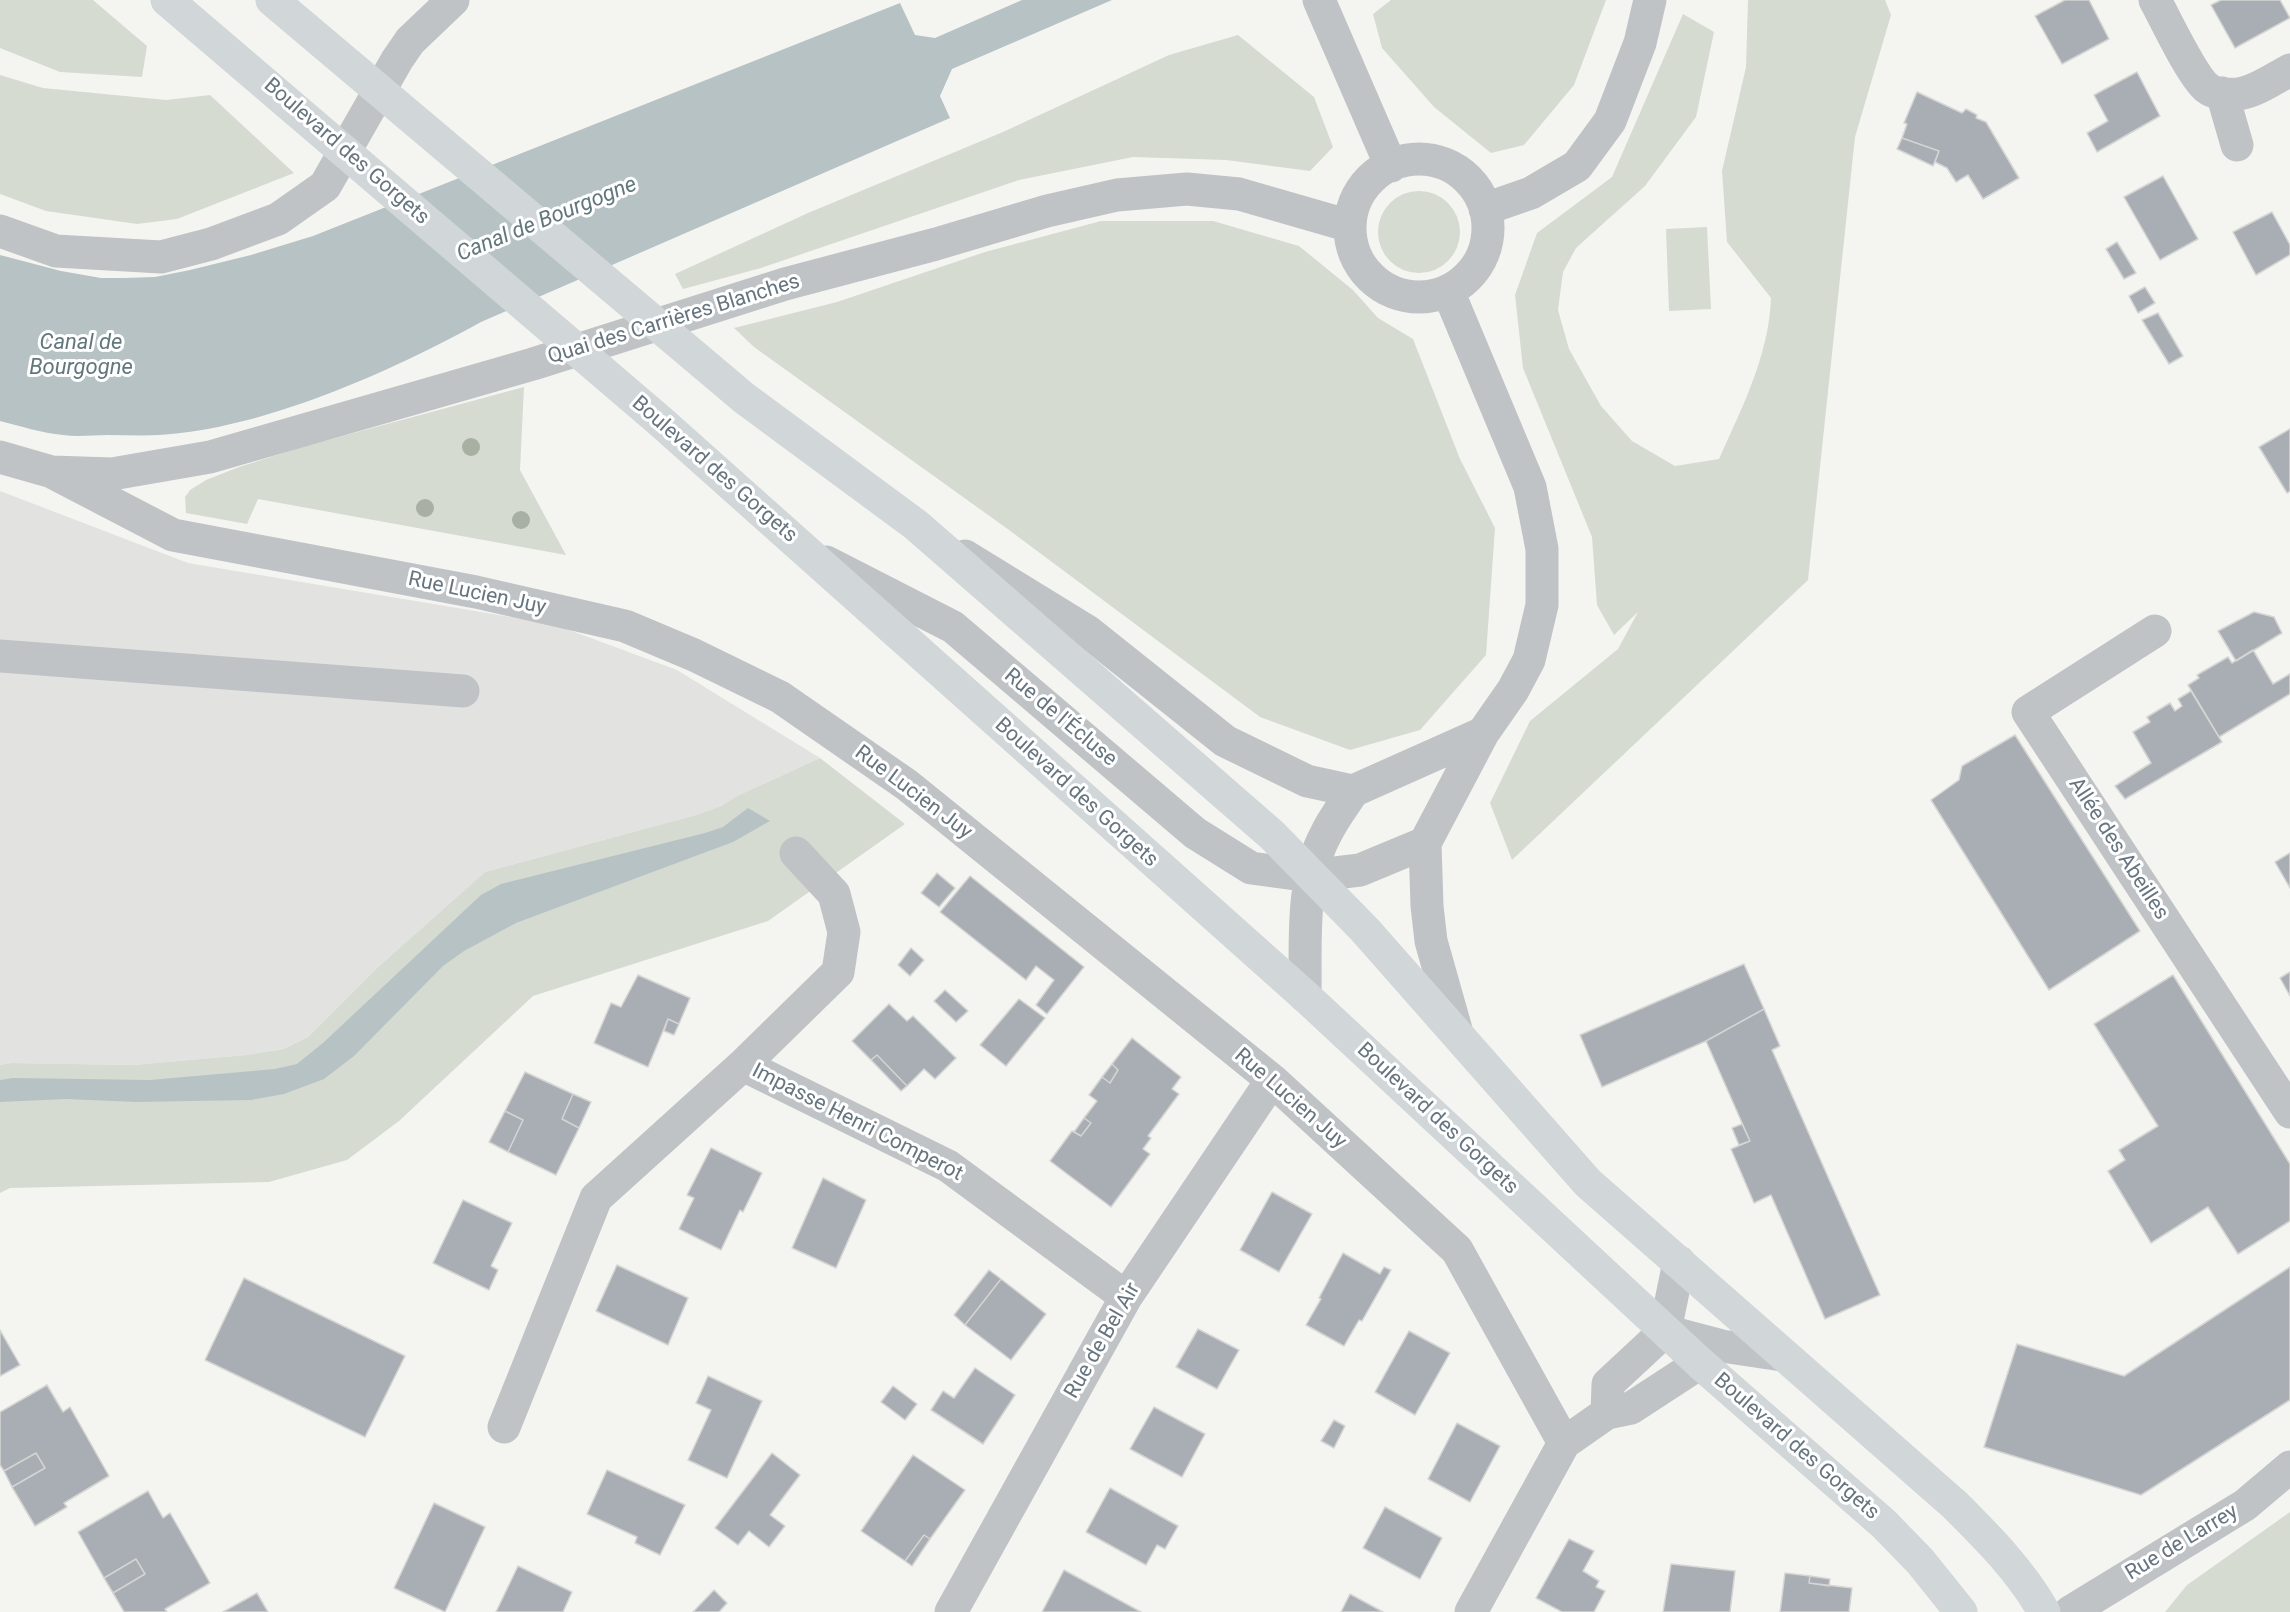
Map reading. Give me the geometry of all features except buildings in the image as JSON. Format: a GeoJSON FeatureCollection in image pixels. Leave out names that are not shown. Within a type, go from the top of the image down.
{"type":"FeatureCollection","features":[{"type":"Feature","properties":{"kind":"main road","name":"Boulevard des Gorgets"},"geometry":{"type":"LineString","coordinates":[[167,0],[660,421],[1305,996],[1700,1363],[1884,1524],[1920,1562],[1961,1612]]}},
{"type":"Feature","properties":{"kind":"main road"},"geometry":{"type":"LineString","coordinates":[[272,0],[744,398],[916,525],[1272,835],[1365,930],[1588,1183],[1955,1504],[2001,1551],[2031,1590],[2044,1612]]}},
{"type":"Feature","properties":{"kind":"street"},"geometry":{"type":"LineString","coordinates":[[0,231],[56,251],[161,257],[212,244],[278,219],[325,186],[397,60],[416,34],[453,0]]}},
{"type":"Feature","properties":{"kind":"street"},"geometry":{"type":"LineString","coordinates":[[1485,209],[1531,192],[1577,166],[1610,121],[1640,44],[1650,0]]}},
{"type":"Feature","properties":{"kind":"street"},"geometry":{"type":"LineString","coordinates":[[2155,0],[2196,75],[2208,90],[2240,94],[2290,70]]}},
{"type":"Feature","properties":{"kind":"street"},"geometry":{"type":"LineString","coordinates":[[1322,8],[1391,166]]}},
{"type":"Feature","properties":{"kind":"street"},"geometry":{"type":"LineString","coordinates":[[2222,93],[2237,145]]}},
{"type":"Feature","properties":{"kind":"street"},"geometry":{"type":"LineString","coordinates":[[1426,159],[1448,165],[1467,177],[1480,195],[1485,209],[1488,239],[1480,260],[1467,278],[1448,291],[1426,296],[1402,295],[1381,285],[1364,270],[1353,249],[1350,226],[1354,204],[1365,184],[1382,169],[1403,160],[1426,159]]}},
{"type":"Feature","properties":{"kind":"street","name":"Quai des Carrières Blanches"},"geometry":{"type":"LineString","coordinates":[[0,457],[52,472],[112,474],[210,458],[533,364],[785,284],[936,244],[1047,211],[1117,195],[1187,189],[1239,194],[1350,226]]}},
{"type":"Feature","properties":{"kind":"street"},"geometry":{"type":"LineString","coordinates":[[1448,291],[1530,487],[1542,549],[1542,605],[1529,660],[1513,690],[1484,733],[1425,843],[1427,906],[1431,940],[1457,1033]]}},
{"type":"Feature","properties":{"kind":"street","name":"Rue Lucien Juy"},"geometry":{"type":"LineString","coordinates":[[52,472],[173,535],[476,592],[625,626],[694,655],[780,697],[907,786],[1272,1080],[1457,1250],[1564,1443]]}},
{"type":"Feature","properties":{"kind":"street"},"geometry":{"type":"LineString","coordinates":[[916,525],[1087,631],[1225,741],[1307,781],[1353,791]]}},
{"type":"Feature","properties":{"kind":"street","name":"Rue de l'Écluse"},"geometry":{"type":"LineString","coordinates":[[808,553],[953,627],[1195,833],[1251,868],[1310,876],[1360,870],[1425,843]]}},
{"type":"Feature","properties":{"kind":"street","name":"Allée des Abeilles"},"geometry":{"type":"LineString","coordinates":[[2155,631],[2028,712],[2290,1112]]}},
{"type":"Feature","properties":{"kind":"street"},"geometry":{"type":"LineString","coordinates":[[0,656],[463,691]]}},
{"type":"Feature","properties":{"kind":"street"},"geometry":{"type":"LineString","coordinates":[[1305,996],[1306,927],[1310,876],[1325,835],[1353,791],[1484,733]]}},
{"type":"Feature","properties":{"kind":"street"},"geometry":{"type":"LineString","coordinates":[[743,1065],[838,972],[844,932],[834,894],[796,853]]}},
{"type":"Feature","properties":{"kind":"street","name":"Impasse Henri Comperot"},"geometry":{"type":"LineString","coordinates":[[504,1427],[597,1198],[743,1065],[948,1166],[1126,1297]]}},
{"type":"Feature","properties":{"kind":"street","name":"Rue de Bel Air"},"geometry":{"type":"LineString","coordinates":[[951,1612],[1126,1297],[1272,1080]]}},
{"type":"Feature","properties":{"kind":"street"},"geometry":{"type":"LineString","coordinates":[[1607,1413],[1608,1384],[1665,1331],[1679,1262]]}},
{"type":"Feature","properties":{"kind":"street"},"geometry":{"type":"LineString","coordinates":[[1665,1331],[1722,1346],[1782,1355]]}},
{"type":"Feature","properties":{"kind":"street"},"geometry":{"type":"LineString","coordinates":[[1471,1612],[1564,1443],[1607,1413],[1631,1408],[1700,1363]]}},
{"type":"Feature","properties":{"kind":"street","name":"Rue de Larrey"},"geometry":{"type":"LineString","coordinates":[[2070,1612],[2245,1505],[2290,1467]]}},
{"type":"Feature","properties":{"kind":"shaded area"},"geometry":{"type":"Polygon","coordinates":[[[0,0],[93,0],[147,46],[142,77],[60,72],[0,48],[0,0]]]}},
{"type":"Feature","properties":{"kind":"shaded area"},"geometry":{"type":"Polygon","coordinates":[[[1391,0],[1606,0],[1574,85],[1524,145],[1491,153],[1434,107],[1382,48],[1373,14],[1391,0]]]}},
{"type":"Feature","properties":{"kind":"shaded area"},"geometry":{"type":"Polygon","coordinates":[[[1748,0],[1885,0],[1891,15],[1855,137],[1808,580],[1512,860],[1490,803],[1530,721],[1618,649],[1638,612],[1614,635],[1597,605],[1592,537],[1523,368],[1515,295],[1537,233],[1612,177],[1683,14],[1714,32],[1696,117],[1645,186],[1576,248],[1563,272],[1558,310],[1569,349],[1601,406],[1632,441],[1675,466],[1719,459],[1760,361],[1771,298],[1727,242],[1722,171],[1746,67],[1748,0]]]}},
{"type":"Feature","properties":{"kind":"shaded area"},"geometry":{"type":"Polygon","coordinates":[[[1238,35],[1314,97],[1333,147],[1310,171],[1226,160],[1133,157],[1019,180],[761,268],[683,289],[675,274],[808,213],[1003,132],[1169,55],[1238,35]]]}},
{"type":"Feature","properties":{"kind":"shaded area"},"geometry":{"type":"Polygon","coordinates":[[[0,75],[43,88],[166,100],[210,95],[294,173],[177,219],[137,224],[46,211],[0,194],[0,75]]]}},
{"type":"Feature","properties":{"kind":"shaded area"},"geometry":{"type":"Polygon","coordinates":[[[1419,191],[1435,194],[1448,203],[1457,216],[1460,232],[1457,248],[1448,261],[1435,270],[1419,273],[1403,270],[1390,261],[1381,248],[1378,232],[1381,216],[1390,203],[1403,194],[1419,191]]]}},
{"type":"Feature","properties":{"kind":"shaded area"},"geometry":{"type":"Polygon","coordinates":[[[1101,221],[1213,221],[1299,246],[1353,290],[1378,318],[1413,339],[1460,459],[1495,528],[1486,655],[1420,730],[1350,750],[1260,717],[1009,530],[754,347],[734,328],[837,302],[985,252],[1101,221]]]}},
{"type":"Feature","properties":{"kind":"shaded area"},"geometry":{"type":"Polygon","coordinates":[[[1707,227],[1711,309],[1669,311],[1666,229],[1707,227]]]}},
{"type":"Feature","properties":{"kind":"shaded area"},"geometry":{"type":"Polygon","coordinates":[[[524,387],[520,470],[566,555],[258,499],[247,524],[186,513],[185,497],[190,490],[206,480],[239,467],[302,447],[524,387]]]}},
{"type":"Feature","properties":{"kind":"shaded area"},"geometry":{"type":"Polygon","coordinates":[[[0,491],[188,563],[553,624],[677,670],[820,758],[737,796],[721,806],[696,815],[485,872],[378,967],[308,1037],[282,1049],[246,1055],[133,1065],[11,1063],[0,1065],[0,491]]]}},
{"type":"Feature","properties":{"kind":"shaded area"},"geometry":{"type":"Polygon","coordinates":[[[820,758],[905,824],[768,921],[533,996],[399,1121],[347,1160],[269,1182],[10,1188],[0,1193],[0,1065],[11,1063],[133,1065],[246,1055],[283,1049],[308,1037],[378,967],[485,872],[696,815],[721,806],[737,796],[820,758]]]}},
{"type":"Feature","properties":{"kind":"shaded area"},"geometry":{"type":"Polygon","coordinates":[[[2290,1512],[2290,1612],[2165,1612],[2187,1585],[2290,1512]]]}},
{"type":"Feature","properties":{"kind":"water","name":"Canal de Bourgogne"},"geometry":{"type":"Polygon","coordinates":[[[1022,0],[1112,0],[952,69],[940,96],[950,118],[481,322],[367,378],[283,410],[199,430],[153,435],[74,436],[47,433],[0,421],[0,255],[61,271],[101,278],[124,278],[155,277],[251,255],[313,236],[900,3],[915,35],[935,38],[1022,0]]]}},
{"type":"Feature","properties":{"kind":"water"},"geometry":{"type":"Polygon","coordinates":[[[748,808],[770,821],[733,842],[516,923],[464,951],[443,966],[354,1056],[324,1079],[284,1094],[251,1100],[136,1102],[66,1099],[0,1102],[0,1080],[13,1078],[150,1080],[275,1069],[297,1064],[323,1043],[481,895],[501,884],[705,833],[723,827],[748,808]]]}}]}
